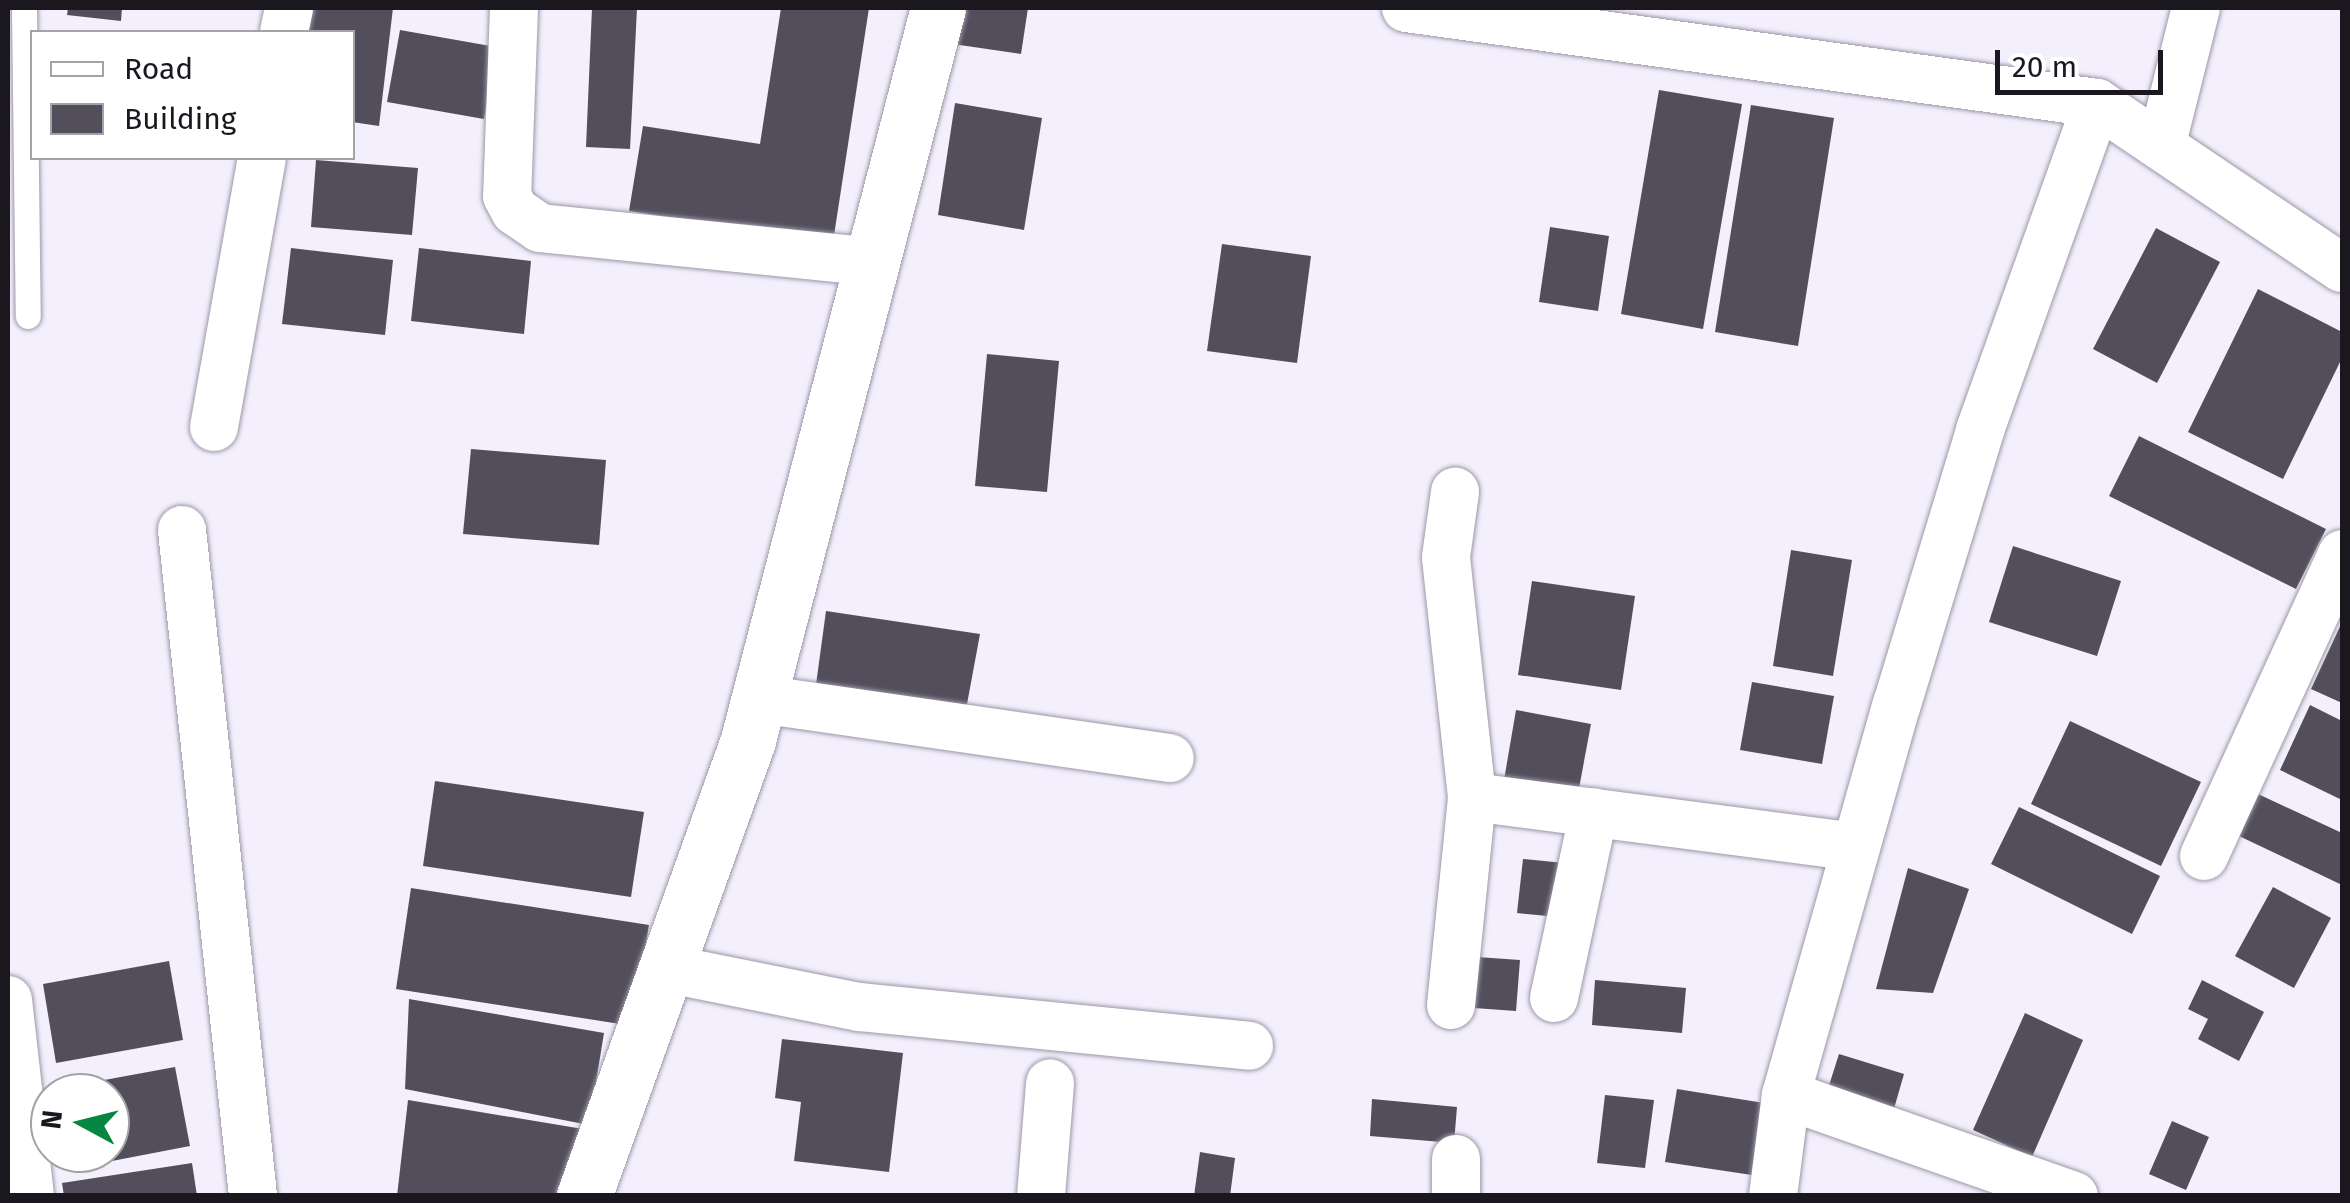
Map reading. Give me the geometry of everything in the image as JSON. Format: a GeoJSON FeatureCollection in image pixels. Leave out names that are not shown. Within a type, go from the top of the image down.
{"type":"FeatureCollection","features":[{"type":"Feature","properties":{"kind":"street"},"geometry":{"type":"LineString","coordinates":[[514,8],[507,196],[515,211],[540,228],[872,262]]}},
{"type":"Feature","properties":{"kind":"street"},"geometry":{"type":"LineString","coordinates":[[584,1196],[670,970],[759,699],[938,8]]}},
{"type":"Feature","properties":{"kind":"street"},"geometry":{"type":"LineString","coordinates":[[1406,8],[2097,103],[2163,140],[2342,268]]}},
{"type":"Feature","properties":{"kind":"street"},"geometry":{"type":"LineString","coordinates":[[2163,140],[2196,8]]}},
{"type":"Feature","properties":{"kind":"street"},"geometry":{"type":"LineString","coordinates":[[1773,1196],[1786,1096],[1856,847],[1980,430],[2097,103]]}},
{"type":"Feature","properties":{"kind":"street"},"geometry":{"type":"LineString","coordinates":[[214,427],[262,160]]}},
{"type":"Feature","properties":{"kind":"street"},"geometry":{"type":"LineString","coordinates":[[1450,1004],[1472,796],[1446,557],[1455,492]]}},
{"type":"Feature","properties":{"kind":"street"},"geometry":{"type":"LineString","coordinates":[[182,530],[253,1196]]}},
{"type":"Feature","properties":{"kind":"street"},"geometry":{"type":"LineString","coordinates":[[2204,856],[2342,554]]}},
{"type":"Feature","properties":{"kind":"street"},"geometry":{"type":"LineString","coordinates":[[759,699],[1170,758]]}},
{"type":"Feature","properties":{"kind":"street"},"geometry":{"type":"LineString","coordinates":[[1472,796],[1856,847]]}},
{"type":"Feature","properties":{"kind":"street"},"geometry":{"type":"LineString","coordinates":[[1554,998],[1594,812]]}},
{"type":"Feature","properties":{"kind":"street"},"geometry":{"type":"LineString","coordinates":[[670,970],[860,1007],[1249,1046]]}},
{"type":"Feature","properties":{"kind":"street"},"geometry":{"type":"LineString","coordinates":[[8,1000],[30,1196]]}},
{"type":"Feature","properties":{"kind":"street"},"geometry":{"type":"LineString","coordinates":[[1040,1196],[1050,1083]]}},
{"type":"Feature","properties":{"kind":"street"},"geometry":{"type":"LineString","coordinates":[[1786,1096],[2074,1196]]}},
{"type":"Feature","properties":{"kind":"lane"},"geometry":{"type":"LineString","coordinates":[[24,8],[28,316]]}},
{"type":"Feature","properties":{"kind":"building"},"geometry":{"type":"Polygon","coordinates":[[[68,8],[122,8],[121,21],[67,15],[68,8]]]}},
{"type":"Feature","properties":{"kind":"building"},"geometry":{"type":"Polygon","coordinates":[[[306,8],[393,8],[379,126],[355,122],[355,30],[303,30],[306,8]]]}},
{"type":"Feature","properties":{"kind":"building"},"geometry":{"type":"Polygon","coordinates":[[[592,8],[637,8],[630,149],[586,147],[592,8]]]}},
{"type":"Feature","properties":{"kind":"building"},"geometry":{"type":"Polygon","coordinates":[[[781,8],[869,8],[833,242],[629,211],[643,126],[760,144],[781,8]]]}},
{"type":"Feature","properties":{"kind":"building"},"geometry":{"type":"Polygon","coordinates":[[[951,8],[1028,8],[1021,54],[946,43],[951,8]]]}},
{"type":"Feature","properties":{"kind":"building"},"geometry":{"type":"Polygon","coordinates":[[[400,30],[496,47],[484,119],[387,102],[400,30]]]}},
{"type":"Feature","properties":{"kind":"building"},"geometry":{"type":"Polygon","coordinates":[[[1659,90],[1742,104],[1703,329],[1621,314],[1659,90]]]}},
{"type":"Feature","properties":{"kind":"building"},"geometry":{"type":"Polygon","coordinates":[[[955,103],[1042,118],[1024,230],[938,215],[955,103]]]}},
{"type":"Feature","properties":{"kind":"building"},"geometry":{"type":"Polygon","coordinates":[[[1751,105],[1834,118],[1798,346],[1715,332],[1751,105]]]}},
{"type":"Feature","properties":{"kind":"building"},"geometry":{"type":"Polygon","coordinates":[[[316,160],[418,168],[412,235],[311,227],[316,160]]]}},
{"type":"Feature","properties":{"kind":"building"},"geometry":{"type":"Polygon","coordinates":[[[1550,227],[1609,236],[1598,311],[1539,302],[1550,227]]]}},
{"type":"Feature","properties":{"kind":"building"},"geometry":{"type":"Polygon","coordinates":[[[2156,228],[2220,262],[2157,383],[2093,349],[2156,228]]]}},
{"type":"Feature","properties":{"kind":"building"},"geometry":{"type":"Polygon","coordinates":[[[1222,244],[1311,256],[1297,363],[1207,351],[1222,244]]]}},
{"type":"Feature","properties":{"kind":"building"},"geometry":{"type":"Polygon","coordinates":[[[291,248],[393,260],[385,335],[282,324],[291,248]]]}},
{"type":"Feature","properties":{"kind":"building"},"geometry":{"type":"Polygon","coordinates":[[[419,248],[531,261],[524,334],[411,321],[419,248]]]}},
{"type":"Feature","properties":{"kind":"building"},"geometry":{"type":"Polygon","coordinates":[[[2258,289],[2342,332],[2342,358],[2283,479],[2188,432],[2258,289]]]}},
{"type":"Feature","properties":{"kind":"building"},"geometry":{"type":"Polygon","coordinates":[[[987,354],[1059,361],[1047,492],[975,486],[987,354]]]}},
{"type":"Feature","properties":{"kind":"building"},"geometry":{"type":"Polygon","coordinates":[[[2139,436],[2326,529],[2296,589],[2109,496],[2139,436]]]}},
{"type":"Feature","properties":{"kind":"building"},"geometry":{"type":"Polygon","coordinates":[[[471,449],[606,460],[599,545],[463,534],[471,449]]]}},
{"type":"Feature","properties":{"kind":"building"},"geometry":{"type":"Polygon","coordinates":[[[2013,546],[2121,581],[2097,656],[1989,622],[2013,546]]]}},
{"type":"Feature","properties":{"kind":"building"},"geometry":{"type":"Polygon","coordinates":[[[1791,550],[1852,560],[1833,676],[1773,666],[1791,550]]]}},
{"type":"Feature","properties":{"kind":"building"},"geometry":{"type":"Polygon","coordinates":[[[1532,581],[1635,596],[1621,690],[1518,675],[1532,581]]]}},
{"type":"Feature","properties":{"kind":"building"},"geometry":{"type":"Polygon","coordinates":[[[826,611],[980,634],[965,715],[815,692],[826,611]]]}},
{"type":"Feature","properties":{"kind":"building"},"geometry":{"type":"Polygon","coordinates":[[[2342,622],[2342,703],[2311,689],[2342,622]]]}},
{"type":"Feature","properties":{"kind":"building"},"geometry":{"type":"Polygon","coordinates":[[[1752,682],[1834,696],[1822,764],[1740,750],[1752,682]]]}},
{"type":"Feature","properties":{"kind":"building"},"geometry":{"type":"Polygon","coordinates":[[[2310,705],[2342,721],[2342,800],[2280,770],[2310,705]]]}},
{"type":"Feature","properties":{"kind":"building"},"geometry":{"type":"Polygon","coordinates":[[[1516,710],[1591,724],[1577,799],[1503,786],[1516,710]]]}},
{"type":"Feature","properties":{"kind":"building"},"geometry":{"type":"Polygon","coordinates":[[[2070,721],[2201,782],[2161,866],[2031,804],[2070,721]]]}},
{"type":"Feature","properties":{"kind":"building"},"geometry":{"type":"Polygon","coordinates":[[[435,781],[644,812],[631,897],[423,866],[435,781]]]}},
{"type":"Feature","properties":{"kind":"building"},"geometry":{"type":"Polygon","coordinates":[[[2258,794],[2342,833],[2342,885],[2239,836],[2258,794]]]}},
{"type":"Feature","properties":{"kind":"building"},"geometry":{"type":"Polygon","coordinates":[[[2019,807],[2160,876],[2132,934],[1991,864],[2019,807]]]}},
{"type":"Feature","properties":{"kind":"building"},"geometry":{"type":"Polygon","coordinates":[[[1523,859],[1564,863],[1558,917],[1517,913],[1523,859]]]}},
{"type":"Feature","properties":{"kind":"building"},"geometry":{"type":"Polygon","coordinates":[[[1908,868],[1969,889],[1933,993],[1876,989],[1908,868]]]}},
{"type":"Feature","properties":{"kind":"building"},"geometry":{"type":"Polygon","coordinates":[[[2273,887],[2331,918],[2294,988],[2235,956],[2273,887]]]}},
{"type":"Feature","properties":{"kind":"building"},"geometry":{"type":"Polygon","coordinates":[[[411,888],[649,925],[633,1026],[396,989],[411,888]]]}},
{"type":"Feature","properties":{"kind":"building"},"geometry":{"type":"Polygon","coordinates":[[[1463,956],[1520,960],[1516,1011],[1460,1007],[1463,956]]]}},
{"type":"Feature","properties":{"kind":"building"},"geometry":{"type":"Polygon","coordinates":[[[169,961],[183,1040],[56,1063],[43,984],[169,961]]]}},
{"type":"Feature","properties":{"kind":"building"},"geometry":{"type":"Polygon","coordinates":[[[1595,980],[1686,988],[1682,1033],[1592,1025],[1595,980]]]}},
{"type":"Feature","properties":{"kind":"building"},"geometry":{"type":"Polygon","coordinates":[[[2202,980],[2264,1012],[2239,1061],[2198,1039],[2208,1019],[2188,1009],[2202,980]]]}},
{"type":"Feature","properties":{"kind":"building"},"geometry":{"type":"Polygon","coordinates":[[[409,999],[604,1033],[589,1125],[405,1089],[409,999]]]}},
{"type":"Feature","properties":{"kind":"building"},"geometry":{"type":"Polygon","coordinates":[[[2025,1013],[2083,1040],[2032,1157],[1973,1130],[2025,1013]]]}},
{"type":"Feature","properties":{"kind":"building"},"geometry":{"type":"Polygon","coordinates":[[[782,1039],[903,1053],[889,1172],[794,1161],[801,1102],[775,1098],[782,1039]]]}},
{"type":"Feature","properties":{"kind":"building"},"geometry":{"type":"Polygon","coordinates":[[[1839,1054],[1904,1074],[1891,1119],[1825,1098],[1839,1054]]]}},
{"type":"Feature","properties":{"kind":"building"},"geometry":{"type":"Polygon","coordinates":[[[175,1067],[190,1146],[130,1158],[130,1075],[175,1067]]]}},
{"type":"Feature","properties":{"kind":"building"},"geometry":{"type":"Polygon","coordinates":[[[1677,1089],[1764,1103],[1752,1175],[1665,1162],[1677,1089]]]}},
{"type":"Feature","properties":{"kind":"building"},"geometry":{"type":"Polygon","coordinates":[[[1605,1095],[1654,1100],[1645,1168],[1597,1163],[1605,1095]]]}},
{"type":"Feature","properties":{"kind":"building"},"geometry":{"type":"Polygon","coordinates":[[[1372,1099],[1457,1107],[1454,1143],[1370,1136],[1372,1099]]]}},
{"type":"Feature","properties":{"kind":"building"},"geometry":{"type":"Polygon","coordinates":[[[408,1100],[583,1129],[566,1196],[397,1196],[408,1100]]]}},
{"type":"Feature","properties":{"kind":"building"},"geometry":{"type":"Polygon","coordinates":[[[2172,1121],[2209,1137],[2186,1190],[2149,1174],[2172,1121]]]}},
{"type":"Feature","properties":{"kind":"building"},"geometry":{"type":"Polygon","coordinates":[[[1200,1152],[1235,1158],[1230,1196],[1194,1196],[1200,1152]]]}},
{"type":"Feature","properties":{"kind":"building"},"geometry":{"type":"Polygon","coordinates":[[[192,1163],[197,1196],[64,1196],[62,1183],[192,1163]]]}}]}
